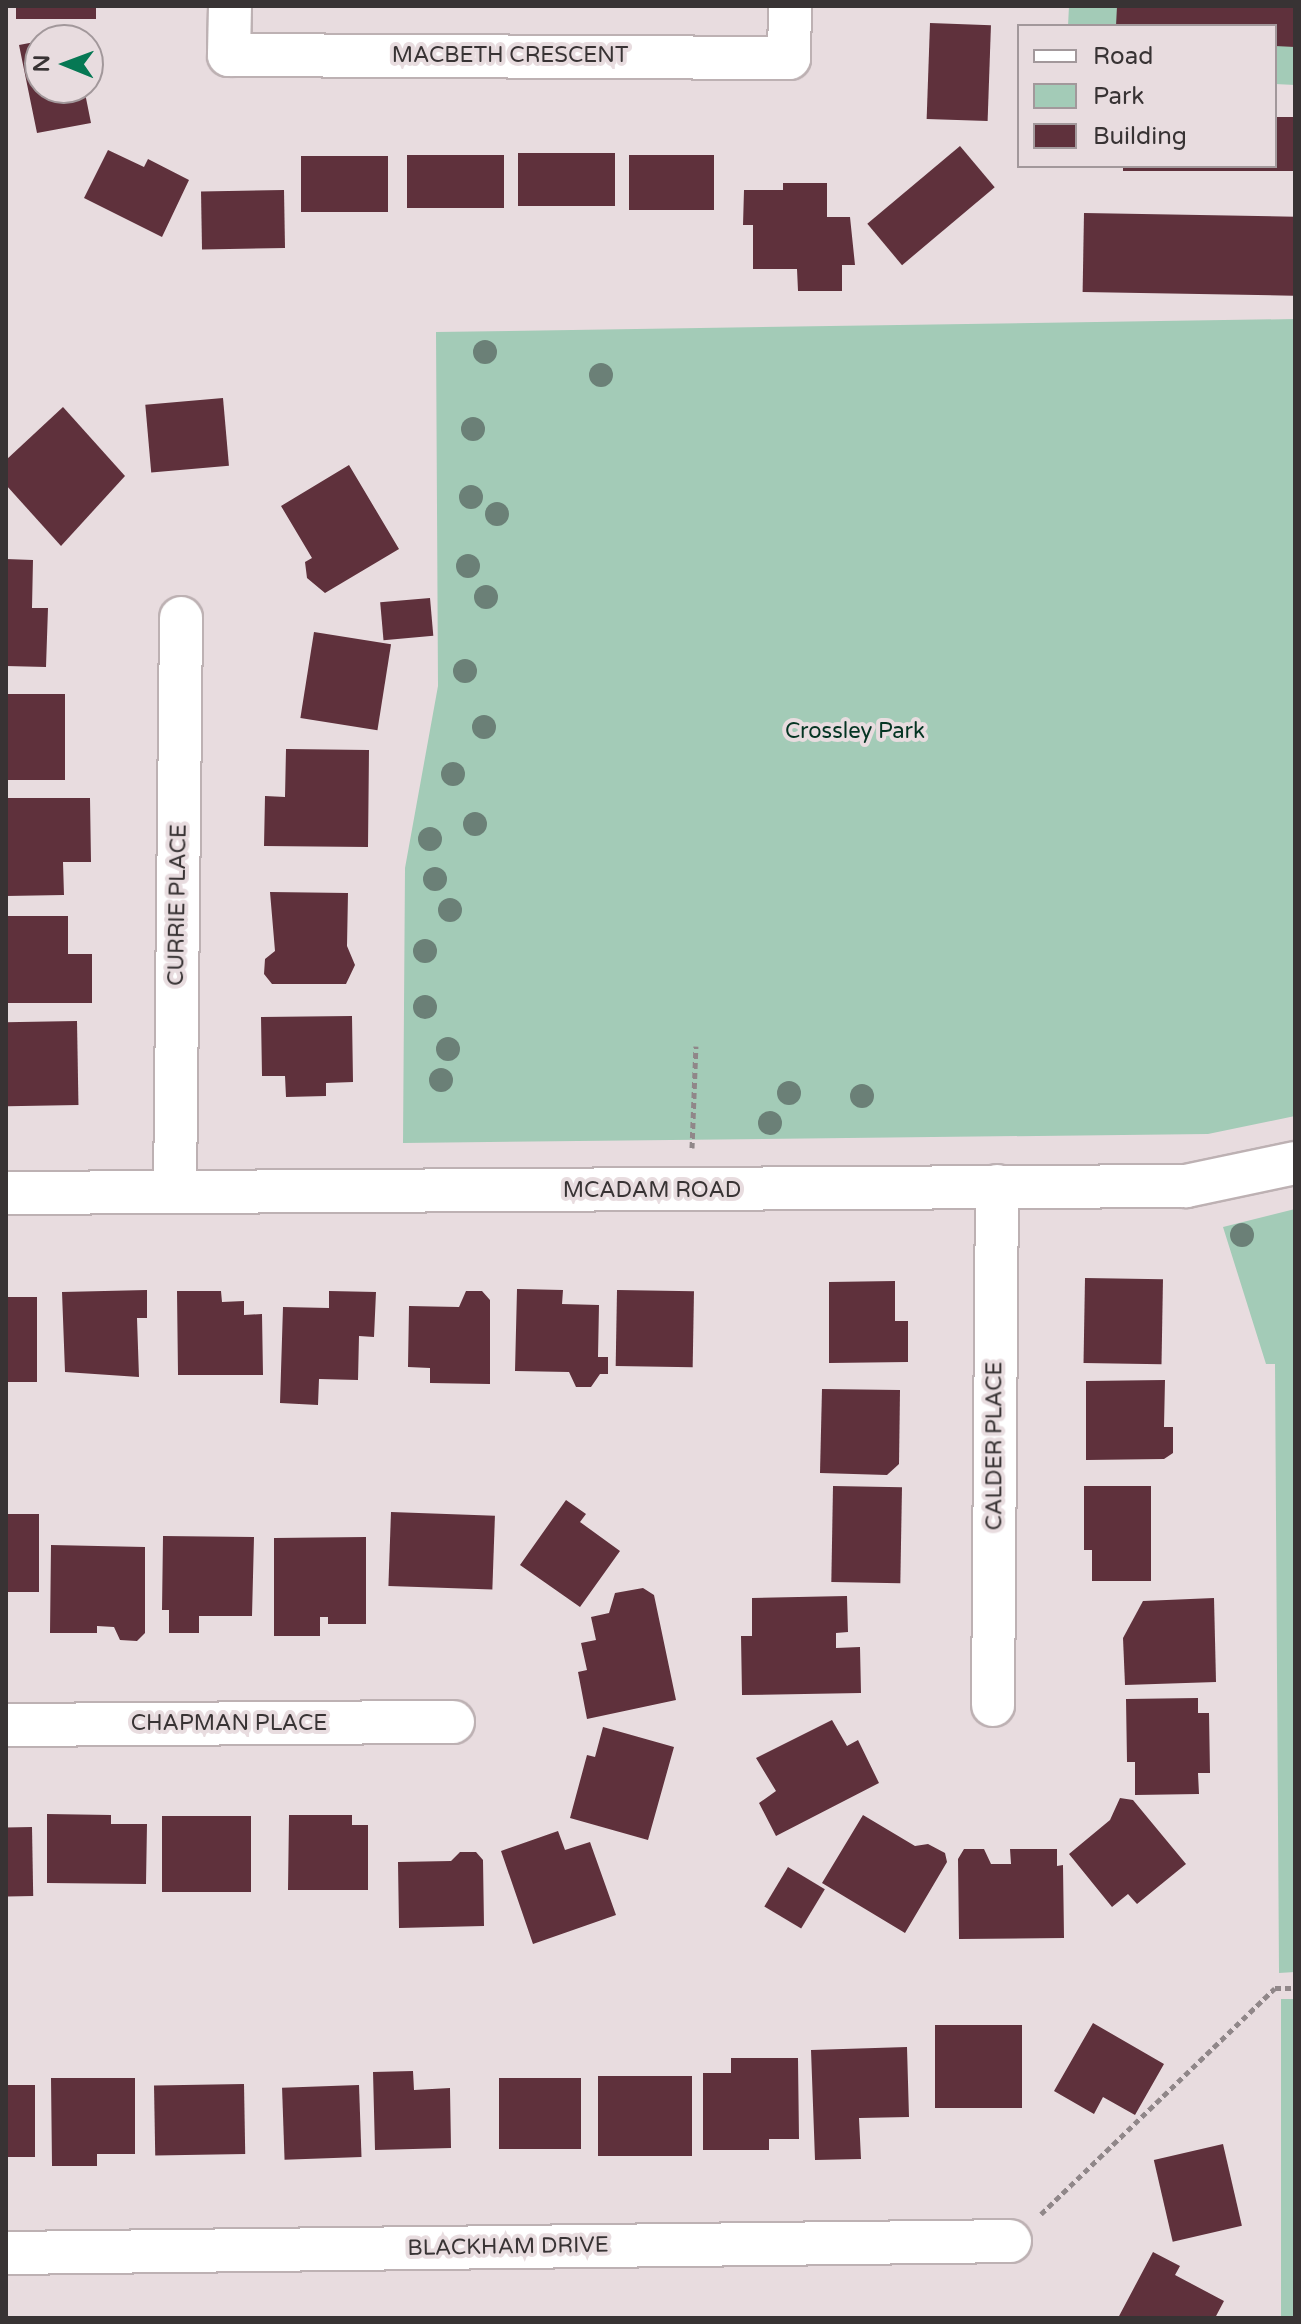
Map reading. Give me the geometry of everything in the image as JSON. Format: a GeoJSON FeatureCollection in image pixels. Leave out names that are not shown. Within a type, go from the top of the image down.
{"type":"FeatureCollection","features":[{"type":"Feature","properties":{"kind":"street","name":"MACBETH CRESCENT"},"geometry":{"type":"LineString","coordinates":[[230,6],[229,55],[789,58],[790,6]]}},
{"type":"Feature","properties":{"kind":"street","name":"CURRIE PLACE"},"geometry":{"type":"LineString","coordinates":[[175,1192],[181,618]]}},
{"type":"Feature","properties":{"kind":"street","name":"MCADAM ROAD"},"geometry":{"type":"LineString","coordinates":[[6,1193],[1186,1186],[1295,1163]]}},
{"type":"Feature","properties":{"kind":"street","name":"CALDER PLACE"},"geometry":{"type":"LineString","coordinates":[[993,1705],[997,1186]]}},
{"type":"Feature","properties":{"kind":"street","name":"CHAPMAN PLACE"},"geometry":{"type":"LineString","coordinates":[[6,1725],[453,1722]]}},
{"type":"Feature","properties":{"kind":"street","name":"BLACKHAM DRIVE"},"geometry":{"type":"LineString","coordinates":[[6,2253],[1010,2241]]}},
{"type":"Feature","properties":{"kind":"path"},"geometry":{"type":"LineString","coordinates":[[692,1156],[696,1046]]}},
{"type":"Feature","properties":{"kind":"path"},"geometry":{"type":"LineString","coordinates":[[1010,2241],[1082,2179],[1275,1988],[1295,1988]]}},
{"type":"Feature","properties":{"kind":"green space"},"geometry":{"type":"Polygon","coordinates":[[[1069,6],[1295,6],[1295,85],[1277,84],[1277,24],[1068,24],[1069,6]]]}},
{"type":"Feature","properties":{"kind":"green space","name":"Crossley Park"},"geometry":{"type":"Polygon","coordinates":[[[1295,319],[1295,1116],[1208,1134],[403,1143],[405,868],[438,686],[436,332],[1295,319]]]}},
{"type":"Feature","properties":{"kind":"green space"},"geometry":{"type":"Polygon","coordinates":[[[1295,1209],[1295,1972],[1279,1973],[1275,1364],[1266,1364],[1223,1227],[1295,1209]]]}},
{"type":"Feature","properties":{"kind":"green space"},"geometry":{"type":"Polygon","coordinates":[[[1281,1999],[1295,1999],[1295,2318],[1281,2318],[1281,1999]]]}},
{"type":"Feature","properties":{"kind":"building"},"geometry":{"type":"Polygon","coordinates":[[[16,6],[96,6],[96,19],[16,19],[16,6]]]}},
{"type":"Feature","properties":{"kind":"building"},"geometry":{"type":"Polygon","coordinates":[[[1117,6],[1295,6],[1295,47],[1277,46],[1277,24],[1116,24],[1117,6]]]}},
{"type":"Feature","properties":{"kind":"building"},"geometry":{"type":"Polygon","coordinates":[[[930,23],[991,25],[988,121],[927,119],[930,23]]]}},
{"type":"Feature","properties":{"kind":"building"},"geometry":{"type":"Polygon","coordinates":[[[24,44],[24,69],[19,45],[24,44]]]}},
{"type":"Feature","properties":{"kind":"building"},"geometry":{"type":"Polygon","coordinates":[[[31,104],[87,104],[91,123],[37,133],[31,104]]]}},
{"type":"Feature","properties":{"kind":"building"},"geometry":{"type":"Polygon","coordinates":[[[1277,117],[1295,117],[1295,171],[1123,171],[1123,168],[1277,168],[1277,117]]]}},
{"type":"Feature","properties":{"kind":"building"},"geometry":{"type":"Polygon","coordinates":[[[960,146],[995,187],[902,265],[867,224],[960,146]]]}},
{"type":"Feature","properties":{"kind":"building"},"geometry":{"type":"Polygon","coordinates":[[[108,150],[144,167],[148,159],[189,180],[162,237],[84,198],[108,150]]]}},
{"type":"Feature","properties":{"kind":"building"},"geometry":{"type":"Polygon","coordinates":[[[518,153],[615,153],[615,206],[518,206],[518,153]]]}},
{"type":"Feature","properties":{"kind":"building"},"geometry":{"type":"Polygon","coordinates":[[[407,155],[504,155],[504,208],[407,208],[407,155]]]}},
{"type":"Feature","properties":{"kind":"building"},"geometry":{"type":"Polygon","coordinates":[[[629,155],[714,155],[714,210],[629,210],[629,155]]]}},
{"type":"Feature","properties":{"kind":"building"},"geometry":{"type":"Polygon","coordinates":[[[301,156],[388,156],[388,212],[301,212],[301,156]]]}},
{"type":"Feature","properties":{"kind":"building"},"geometry":{"type":"Polygon","coordinates":[[[783,183],[827,183],[827,217],[850,217],[855,265],[842,265],[842,291],[798,291],[797,269],[753,269],[753,225],[743,225],[744,190],[783,190],[783,183]]]}},
{"type":"Feature","properties":{"kind":"building"},"geometry":{"type":"Polygon","coordinates":[[[284,190],[285,248],[202,249],[201,191],[284,190]]]}},
{"type":"Feature","properties":{"kind":"building"},"geometry":{"type":"Polygon","coordinates":[[[1084,213],[1295,217],[1294,296],[1083,292],[1084,213]]]}},
{"type":"Feature","properties":{"kind":"building"},"geometry":{"type":"Polygon","coordinates":[[[223,398],[229,466],[151,473],[145,405],[223,398]]]}},
{"type":"Feature","properties":{"kind":"building"},"geometry":{"type":"Polygon","coordinates":[[[63,407],[125,476],[61,546],[6,485],[6,460],[63,407]]]}},
{"type":"Feature","properties":{"kind":"building"},"geometry":{"type":"Polygon","coordinates":[[[349,465],[399,549],[325,593],[307,578],[305,562],[312,558],[281,506],[349,465]]]}},
{"type":"Feature","properties":{"kind":"building"},"geometry":{"type":"Polygon","coordinates":[[[6,559],[33,560],[32,608],[48,608],[46,667],[6,666],[6,559]]]}},
{"type":"Feature","properties":{"kind":"building"},"geometry":{"type":"Polygon","coordinates":[[[430,598],[433,636],[384,640],[380,602],[430,598]]]}},
{"type":"Feature","properties":{"kind":"building"},"geometry":{"type":"Polygon","coordinates":[[[314,632],[391,644],[377,730],[300,718],[314,632]]]}},
{"type":"Feature","properties":{"kind":"building"},"geometry":{"type":"Polygon","coordinates":[[[6,694],[65,694],[65,780],[6,780],[6,694]]]}},
{"type":"Feature","properties":{"kind":"building"},"geometry":{"type":"Polygon","coordinates":[[[286,749],[369,750],[368,847],[264,846],[265,796],[285,797],[286,749]]]}},
{"type":"Feature","properties":{"kind":"building"},"geometry":{"type":"Polygon","coordinates":[[[6,798],[90,798],[91,862],[63,862],[64,895],[6,896],[6,798]]]}},
{"type":"Feature","properties":{"kind":"building"},"geometry":{"type":"Polygon","coordinates":[[[270,892],[348,893],[347,946],[355,965],[346,984],[272,984],[264,974],[265,959],[275,951],[270,892]]]}},
{"type":"Feature","properties":{"kind":"building"},"geometry":{"type":"Polygon","coordinates":[[[6,916],[68,916],[68,954],[92,954],[92,1003],[6,1003],[6,916]]]}},
{"type":"Feature","properties":{"kind":"building"},"geometry":{"type":"Polygon","coordinates":[[[352,1016],[353,1082],[326,1083],[326,1096],[286,1097],[285,1076],[262,1076],[261,1017],[352,1016]]]}},
{"type":"Feature","properties":{"kind":"building"},"geometry":{"type":"Polygon","coordinates":[[[77,1021],[78,1105],[7,1106],[6,1022],[77,1021]]]}},
{"type":"Feature","properties":{"kind":"building"},"geometry":{"type":"Polygon","coordinates":[[[1085,1278],[1163,1279],[1162,1364],[1084,1363],[1085,1278]]]}},
{"type":"Feature","properties":{"kind":"building"},"geometry":{"type":"Polygon","coordinates":[[[895,1281],[895,1321],[908,1321],[908,1362],[829,1363],[829,1282],[895,1281]]]}},
{"type":"Feature","properties":{"kind":"building"},"geometry":{"type":"Polygon","coordinates":[[[517,1289],[563,1290],[562,1304],[599,1305],[598,1357],[608,1357],[608,1374],[600,1374],[591,1387],[576,1387],[569,1372],[515,1371],[517,1289]]]}},
{"type":"Feature","properties":{"kind":"building"},"geometry":{"type":"Polygon","coordinates":[[[147,1290],[147,1318],[137,1318],[139,1377],[65,1372],[62,1292],[147,1290]]]}},
{"type":"Feature","properties":{"kind":"building"},"geometry":{"type":"Polygon","coordinates":[[[617,1290],[694,1291],[693,1367],[616,1366],[617,1290]]]}},
{"type":"Feature","properties":{"kind":"building"},"geometry":{"type":"Polygon","coordinates":[[[177,1291],[221,1291],[222,1302],[244,1301],[244,1315],[262,1314],[263,1375],[178,1375],[177,1291]]]}},
{"type":"Feature","properties":{"kind":"building"},"geometry":{"type":"Polygon","coordinates":[[[329,1291],[376,1292],[374,1337],[359,1336],[358,1380],[319,1379],[318,1405],[280,1403],[283,1307],[329,1308],[329,1291]]]}},
{"type":"Feature","properties":{"kind":"building"},"geometry":{"type":"Polygon","coordinates":[[[466,1291],[482,1291],[490,1300],[490,1384],[430,1383],[430,1368],[408,1367],[409,1306],[459,1307],[466,1291]]]}},
{"type":"Feature","properties":{"kind":"building"},"geometry":{"type":"Polygon","coordinates":[[[6,1297],[37,1297],[37,1382],[6,1382],[6,1297]]]}},
{"type":"Feature","properties":{"kind":"building"},"geometry":{"type":"Polygon","coordinates":[[[1165,1380],[1164,1427],[1173,1427],[1173,1453],[1164,1459],[1086,1460],[1086,1381],[1165,1380]]]}},
{"type":"Feature","properties":{"kind":"building"},"geometry":{"type":"Polygon","coordinates":[[[822,1389],[900,1390],[899,1464],[887,1475],[820,1473],[822,1389]]]}},
{"type":"Feature","properties":{"kind":"building"},"geometry":{"type":"Polygon","coordinates":[[[833,1486],[902,1487],[900,1583],[831,1582],[833,1486]]]}},
{"type":"Feature","properties":{"kind":"building"},"geometry":{"type":"Polygon","coordinates":[[[1084,1486],[1151,1486],[1151,1581],[1092,1581],[1092,1550],[1084,1550],[1084,1486]]]}},
{"type":"Feature","properties":{"kind":"building"},"geometry":{"type":"Polygon","coordinates":[[[566,1500],[586,1514],[580,1522],[620,1551],[580,1607],[520,1565],[566,1500]]]}},
{"type":"Feature","properties":{"kind":"building"},"geometry":{"type":"Polygon","coordinates":[[[391,1512],[495,1516],[492,1590],[388,1586],[391,1512]]]}},
{"type":"Feature","properties":{"kind":"building"},"geometry":{"type":"Polygon","coordinates":[[[6,1514],[39,1514],[39,1592],[6,1592],[6,1514]]]}},
{"type":"Feature","properties":{"kind":"building"},"geometry":{"type":"Polygon","coordinates":[[[163,1536],[254,1537],[252,1616],[199,1616],[199,1633],[169,1633],[169,1610],[162,1610],[163,1536]]]}},
{"type":"Feature","properties":{"kind":"building"},"geometry":{"type":"Polygon","coordinates":[[[366,1537],[366,1624],[328,1624],[328,1617],[320,1617],[320,1636],[274,1636],[274,1538],[366,1537]]]}},
{"type":"Feature","properties":{"kind":"building"},"geometry":{"type":"Polygon","coordinates":[[[51,1545],[145,1547],[145,1633],[137,1641],[120,1640],[114,1627],[97,1626],[97,1633],[50,1633],[51,1545]]]}},
{"type":"Feature","properties":{"kind":"building"},"geometry":{"type":"Polygon","coordinates":[[[643,1588],[654,1595],[676,1700],[587,1719],[578,1672],[587,1670],[581,1643],[596,1640],[591,1617],[609,1613],[615,1593],[643,1588]]]}},
{"type":"Feature","properties":{"kind":"building"},"geometry":{"type":"Polygon","coordinates":[[[847,1596],[848,1632],[836,1633],[836,1648],[860,1647],[861,1693],[742,1695],[741,1636],[752,1636],[752,1598],[847,1596]]]}},
{"type":"Feature","properties":{"kind":"building"},"geometry":{"type":"Polygon","coordinates":[[[1214,1598],[1216,1682],[1125,1685],[1123,1638],[1143,1601],[1214,1598]]]}},
{"type":"Feature","properties":{"kind":"building"},"geometry":{"type":"Polygon","coordinates":[[[1198,1698],[1198,1713],[1209,1713],[1210,1773],[1198,1773],[1199,1794],[1135,1795],[1135,1762],[1127,1762],[1126,1699],[1198,1698]]]}},
{"type":"Feature","properties":{"kind":"building"},"geometry":{"type":"Polygon","coordinates":[[[832,1720],[847,1746],[858,1740],[879,1783],[776,1836],[759,1803],[776,1791],[756,1758],[832,1720]]]}},
{"type":"Feature","properties":{"kind":"building"},"geometry":{"type":"Polygon","coordinates":[[[603,1727],[674,1747],[648,1840],[570,1818],[587,1755],[595,1757],[603,1727]]]}},
{"type":"Feature","properties":{"kind":"building"},"geometry":{"type":"Polygon","coordinates":[[[1120,1798],[1133,1800],[1186,1864],[1137,1904],[1128,1894],[1112,1907],[1069,1854],[1110,1820],[1120,1798]]]}},
{"type":"Feature","properties":{"kind":"building"},"geometry":{"type":"Polygon","coordinates":[[[47,1814],[111,1815],[111,1824],[147,1824],[146,1884],[47,1883],[47,1814]]]}},
{"type":"Feature","properties":{"kind":"building"},"geometry":{"type":"Polygon","coordinates":[[[289,1815],[352,1815],[352,1825],[368,1825],[368,1890],[288,1890],[289,1815]]]}},
{"type":"Feature","properties":{"kind":"building"},"geometry":{"type":"Polygon","coordinates":[[[863,1815],[915,1846],[928,1844],[945,1853],[947,1862],[905,1933],[822,1883],[863,1815]]]}},
{"type":"Feature","properties":{"kind":"building"},"geometry":{"type":"Polygon","coordinates":[[[162,1816],[251,1816],[251,1892],[162,1892],[162,1816]]]}},
{"type":"Feature","properties":{"kind":"building"},"geometry":{"type":"Polygon","coordinates":[[[6,1827],[32,1827],[33,1896],[7,1896],[6,1827]]]}},
{"type":"Feature","properties":{"kind":"building"},"geometry":{"type":"Polygon","coordinates":[[[558,1831],[565,1850],[590,1842],[616,1915],[533,1944],[501,1851],[558,1831]]]}},
{"type":"Feature","properties":{"kind":"building"},"geometry":{"type":"Polygon","coordinates":[[[964,1849],[984,1849],[991,1864],[1011,1864],[1010,1849],[1057,1849],[1057,1866],[1063,1865],[1064,1938],[959,1939],[958,1859],[964,1849]]]}},
{"type":"Feature","properties":{"kind":"building"},"geometry":{"type":"Polygon","coordinates":[[[460,1852],[476,1852],[483,1860],[484,1926],[399,1928],[398,1862],[451,1861],[460,1852]]]}},
{"type":"Feature","properties":{"kind":"building"},"geometry":{"type":"Polygon","coordinates":[[[788,1867],[825,1889],[801,1929],[764,1906],[788,1867]]]}},
{"type":"Feature","properties":{"kind":"building"},"geometry":{"type":"Polygon","coordinates":[[[1093,2023],[1164,2064],[1135,2115],[1103,2097],[1094,2114],[1054,2091],[1093,2023]]]}},
{"type":"Feature","properties":{"kind":"building"},"geometry":{"type":"Polygon","coordinates":[[[935,2025],[1022,2025],[1022,2108],[935,2108],[935,2025]]]}},
{"type":"Feature","properties":{"kind":"building"},"geometry":{"type":"Polygon","coordinates":[[[907,2047],[909,2117],[859,2118],[861,2159],[815,2160],[811,2050],[907,2047]]]}},
{"type":"Feature","properties":{"kind":"building"},"geometry":{"type":"Polygon","coordinates":[[[731,2058],[798,2058],[799,2139],[769,2139],[769,2150],[703,2150],[703,2073],[731,2073],[731,2058]]]}},
{"type":"Feature","properties":{"kind":"building"},"geometry":{"type":"Polygon","coordinates":[[[413,2071],[414,2090],[450,2088],[451,2148],[375,2150],[373,2072],[413,2071]]]}},
{"type":"Feature","properties":{"kind":"building"},"geometry":{"type":"Polygon","coordinates":[[[598,2076],[692,2076],[692,2156],[598,2156],[598,2076]]]}},
{"type":"Feature","properties":{"kind":"building"},"geometry":{"type":"Polygon","coordinates":[[[51,2078],[135,2078],[135,2154],[97,2154],[97,2166],[52,2166],[51,2078]]]}},
{"type":"Feature","properties":{"kind":"building"},"geometry":{"type":"Polygon","coordinates":[[[499,2078],[581,2078],[581,2149],[499,2149],[499,2078]]]}},
{"type":"Feature","properties":{"kind":"building"},"geometry":{"type":"Polygon","coordinates":[[[244,2084],[245,2154],[155,2156],[154,2086],[244,2084]]]}},
{"type":"Feature","properties":{"kind":"building"},"geometry":{"type":"Polygon","coordinates":[[[6,2085],[35,2085],[35,2157],[6,2157],[6,2085]]]}},
{"type":"Feature","properties":{"kind":"building"},"geometry":{"type":"Polygon","coordinates":[[[359,2085],[362,2157],[285,2160],[282,2088],[359,2085]]]}},
{"type":"Feature","properties":{"kind":"building"},"geometry":{"type":"Polygon","coordinates":[[[1223,2144],[1242,2226],[1173,2242],[1154,2160],[1223,2144]]]}},
{"type":"Feature","properties":{"kind":"building"},"geometry":{"type":"Polygon","coordinates":[[[1153,2252],[1180,2266],[1175,2275],[1224,2301],[1215,2318],[1118,2318],[1153,2252]]]}}]}
